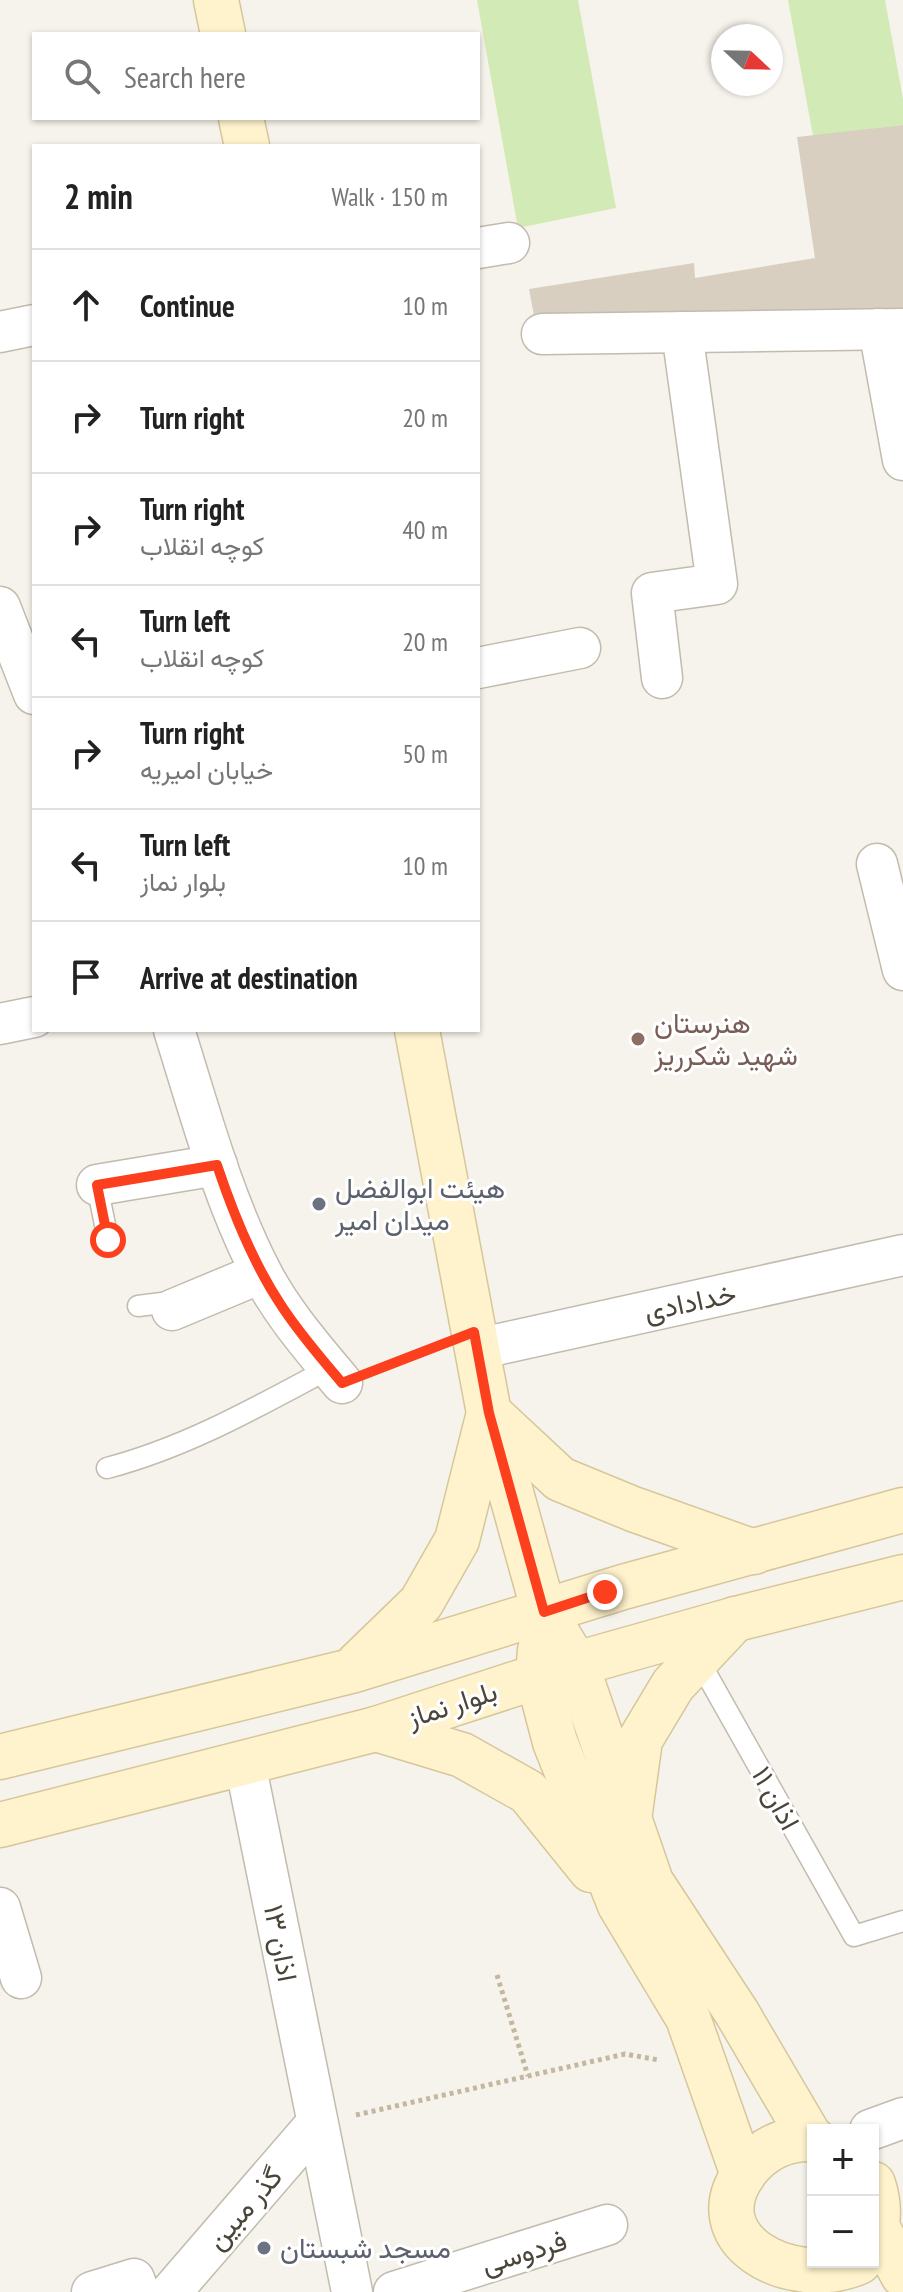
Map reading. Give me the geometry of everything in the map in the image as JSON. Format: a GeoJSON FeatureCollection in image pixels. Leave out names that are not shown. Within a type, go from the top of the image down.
{"type":"FeatureCollection","features":[{"type":"Feature","properties":{"kind":"main road"},"geometry":{"type":"LineString","coordinates":[[216,0],[223,32]]}},
{"type":"Feature","properties":{"kind":"main road"},"geometry":{"type":"LineString","coordinates":[[241,120],[247,144]]}},
{"type":"Feature","properties":{"kind":"main road"},"geometry":{"type":"LineString","coordinates":[[417,1032],[489,1413],[557,1670],[629,1818],[651,1882],[737,2013],[807,2131]]}},
{"type":"Feature","properties":{"kind":"main road"},"geometry":{"type":"LineString","coordinates":[[489,1413],[560,1479],[754,1552]]}},
{"type":"Feature","properties":{"kind":"main road"},"geometry":{"type":"LineString","coordinates":[[351,1671],[421,1603],[457,1540],[489,1413]]}},
{"type":"Feature","properties":{"kind":"main road"},"geometry":{"type":"LineString","coordinates":[[0,1757],[351,1671],[623,1587],[903,1510]]}},
{"type":"Feature","properties":{"kind":"main road","name":"بلوار نماز"},"geometry":{"type":"LineString","coordinates":[[0,1825],[376,1729],[557,1670],[736,1619],[903,1577]]}},
{"type":"Feature","properties":{"kind":"main road"},"geometry":{"type":"LineString","coordinates":[[629,1818],[640,1740],[673,1685],[736,1619]]}},
{"type":"Feature","properties":{"kind":"main road"},"geometry":{"type":"LineString","coordinates":[[557,1670],[555,1742],[620,1905]]}},
{"type":"Feature","properties":{"kind":"main road"},"geometry":{"type":"LineString","coordinates":[[376,1729],[462,1755],[528,1792],[620,1905],[688,2018],[743,2175]]}},
{"type":"Feature","properties":{"kind":"main road"},"geometry":{"type":"LineString","coordinates":[[807,2139],[791,2140],[772,2147],[755,2159],[736,2190],[733,2223],[760,2279],[800,2285],[832,2280],[850,2268]]}},
{"type":"Feature","properties":{"kind":"main road"},"geometry":{"type":"LineString","coordinates":[[879,2256],[903,2275]]}},
{"type":"Feature","properties":{"kind":"main road"},"geometry":{"type":"LineString","coordinates":[[855,2292],[862,2268]]}},
{"type":"Feature","properties":{"kind":"street"},"geometry":{"type":"LineString","coordinates":[[0,332],[32,325]]}},
{"type":"Feature","properties":{"kind":"street"},"geometry":{"type":"LineString","coordinates":[[542,334],[891,329],[903,460]]}},
{"type":"Feature","properties":{"kind":"street"},"geometry":{"type":"LineString","coordinates":[[662,678],[652,593],[717,584],[682,332]]}},
{"type":"Feature","properties":{"kind":"street"},"geometry":{"type":"LineString","coordinates":[[0,607],[32,689]]}},
{"type":"Feature","properties":{"kind":"street"},"geometry":{"type":"LineString","coordinates":[[480,668],[580,648]]}},
{"type":"Feature","properties":{"kind":"street"},"geometry":{"type":"LineString","coordinates":[[878,864],[903,970]]}},
{"type":"Feature","properties":{"kind":"street"},"geometry":{"type":"LineString","coordinates":[[0,1024],[32,1017]]}},
{"type":"Feature","properties":{"kind":"street"},"geometry":{"type":"LineString","coordinates":[[175,1032],[230,1203],[261,1273],[281,1307],[336,1376]]}},
{"type":"Feature","properties":{"kind":"street"},"geometry":{"type":"LineString","coordinates":[[97,1185],[217,1165]]}},
{"type":"Feature","properties":{"kind":"street","name":"خدادادی"},"geometry":{"type":"LineString","coordinates":[[476,1340],[903,1255]]}},
{"type":"Feature","properties":{"kind":"street"},"geometry":{"type":"LineString","coordinates":[[155,1308],[261,1273]]}},
{"type":"Feature","properties":{"kind":"street","name":"اذان ۱۳"},"geometry":{"type":"LineString","coordinates":[[245,1763],[352,2292]]}},
{"type":"Feature","properties":{"kind":"street"},"geometry":{"type":"LineString","coordinates":[[0,1908],[21,1978]]}},
{"type":"Feature","properties":{"kind":"street"},"geometry":{"type":"LineString","coordinates":[[879,2127],[903,2118]]}},
{"type":"Feature","properties":{"kind":"street","name":"گذر مبین"},"geometry":{"type":"LineString","coordinates":[[171,2292],[316,2124]]}},
{"type":"Feature","properties":{"kind":"street","name":"فردوسی"},"geometry":{"type":"LineString","coordinates":[[394,2292],[607,2225]]}},
{"type":"Feature","properties":{"kind":"street"},"geometry":{"type":"LineString","coordinates":[[92,2292],[134,2279],[139,2292]]}},
{"type":"Feature","properties":{"kind":"lane"},"geometry":{"type":"LineString","coordinates":[[97,1185],[108,1240]]}},
{"type":"Feature","properties":{"kind":"lane"},"geometry":{"type":"LineString","coordinates":[[107,1468],[151,1456],[336,1376]]}},
{"type":"Feature","properties":{"kind":"lane","name":"اذان ۱۱"},"geometry":{"type":"LineString","coordinates":[[698,1659],[854,1936],[903,1921]]}},
{"type":"Feature","properties":{"kind":"path"},"geometry":{"type":"LineString","coordinates":[[336,1376],[476,1340]]}},
{"type":"Feature","properties":{"kind":"path"},"geometry":{"type":"LineString","coordinates":[[497,1975],[528,2076]]}},
{"type":"Feature","properties":{"kind":"path"},"geometry":{"type":"LineString","coordinates":[[316,2124],[625,2054],[704,2068]]}},
{"type":"Feature","properties":{"kind":"green space"},"geometry":{"type":"Polygon","coordinates":[[[477,0],[578,0],[616,208],[518,228],[477,0]]]}},
{"type":"Feature","properties":{"kind":"green space"},"geometry":{"type":"Polygon","coordinates":[[[788,0],[885,0],[903,99],[903,125],[813,136],[788,0]]]}},
{"type":"Feature","properties":{"kind":"building"},"geometry":{"type":"Polygon","coordinates":[[[903,125],[903,319],[535,321],[529,289],[694,263],[695,278],[815,258],[797,137],[903,125]]]}},
{"type":"Feature","properties":{"kind":"place","name":"هنرستان شهید شکرریز"},"geometry":{"type":"Point","coordinates":[638,1039]}},
{"type":"Feature","properties":{"kind":"place","name":"هیئت ابوالفضل میدان امیر"},"geometry":{"type":"Point","coordinates":[319,1204]}},
{"type":"Feature","properties":{"kind":"place","name":"مسجد شبستان"},"geometry":{"type":"Point","coordinates":[264,2248]}},
{"type":"Feature","properties":{"kind":"route"},"geometry":{"type":"LineString","coordinates":[[108,1240],[97,1185],[217,1165],[261,1273],[281,1307],[342,1383],[474,1332],[489,1413],[544,1612],[605,1592]]}}]}
